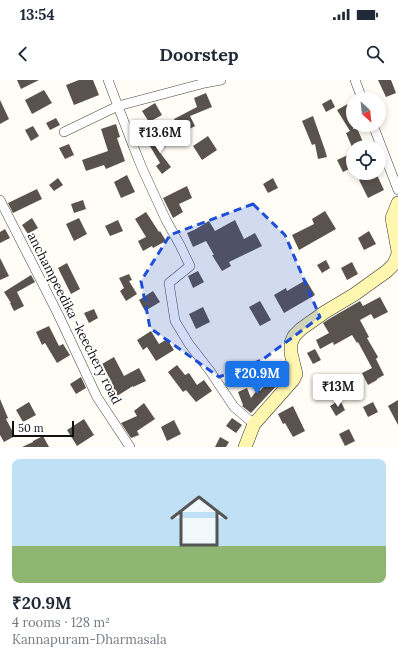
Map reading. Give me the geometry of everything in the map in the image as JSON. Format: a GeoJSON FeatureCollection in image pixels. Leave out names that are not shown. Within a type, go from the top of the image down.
{"type":"FeatureCollection","features":[{"type":"Feature","properties":{"kind":"main road"},"geometry":{"type":"LineString","coordinates":[[246,447],[254,424],[293,380],[296,374],[291,353],[291,343],[294,336],[324,312],[355,294],[387,271],[394,264],[398,253],[392,218],[398,203]]}},
{"type":"Feature","properties":{"kind":"street"},"geometry":{"type":"LineString","coordinates":[[108,80],[145,175],[190,266],[169,284],[175,321],[189,344],[210,371],[234,407],[254,424]]}},
{"type":"Feature","properties":{"kind":"street"},"geometry":{"type":"LineString","coordinates":[[64,132],[118,106],[221,80]]}},
{"type":"Feature","properties":{"kind":"street"},"geometry":{"type":"LineString","coordinates":[[355,80],[359,92]]}},
{"type":"Feature","properties":{"kind":"street"},"geometry":{"type":"LineString","coordinates":[[375,132],[398,190]]}},
{"type":"Feature","properties":{"kind":"street","name":"anchampeedika -keechery road"},"geometry":{"type":"LineString","coordinates":[[0,200],[58,314],[97,397],[130,447]]}},
{"type":"Feature","properties":{"kind":"highlighted area"},"geometry":{"type":"Polygon","coordinates":[[[253,204],[285,235],[320,317],[262,360],[219,377],[150,328],[141,281],[170,235],[253,204]]]}},
{"type":"Feature","properties":{"kind":"building"},"geometry":{"type":"Polygon","coordinates":[[[17,80],[39,80],[21,89],[17,80]]]}},
{"type":"Feature","properties":{"kind":"building"},"geometry":{"type":"Polygon","coordinates":[[[79,80],[93,80],[99,95],[74,105],[66,85],[79,80]]]}},
{"type":"Feature","properties":{"kind":"building"},"geometry":{"type":"Polygon","coordinates":[[[378,80],[391,80],[396,93],[386,97],[386,92],[384,92],[378,80]]]}},
{"type":"Feature","properties":{"kind":"building"},"geometry":{"type":"Polygon","coordinates":[[[44,90],[52,103],[32,114],[25,100],[44,90]]]}},
{"type":"Feature","properties":{"kind":"building"},"geometry":{"type":"Polygon","coordinates":[[[206,93],[212,107],[190,116],[195,126],[182,133],[174,119],[197,107],[194,98],[206,93]]]}},
{"type":"Feature","properties":{"kind":"building"},"geometry":{"type":"Polygon","coordinates":[[[331,99],[335,107],[326,112],[322,104],[331,99]]]}},
{"type":"Feature","properties":{"kind":"building"},"geometry":{"type":"Polygon","coordinates":[[[0,100],[9,119],[0,124],[0,100]]]}},
{"type":"Feature","properties":{"kind":"building"},"geometry":{"type":"Polygon","coordinates":[[[155,103],[162,115],[149,122],[142,111],[155,103]]]}},
{"type":"Feature","properties":{"kind":"building"},"geometry":{"type":"Polygon","coordinates":[[[346,105],[346,125],[337,110],[346,105]]]}},
{"type":"Feature","properties":{"kind":"building"},"geometry":{"type":"Polygon","coordinates":[[[313,116],[327,157],[318,159],[315,144],[312,145],[302,121],[313,116]]]}},
{"type":"Feature","properties":{"kind":"building"},"geometry":{"type":"Polygon","coordinates":[[[56,118],[60,125],[50,130],[46,123],[56,118]]]}},
{"type":"Feature","properties":{"kind":"building"},"geometry":{"type":"Polygon","coordinates":[[[116,124],[120,137],[117,138],[125,161],[106,169],[104,165],[86,171],[82,160],[108,151],[101,129],[116,124]]]}},
{"type":"Feature","properties":{"kind":"building"},"geometry":{"type":"Polygon","coordinates":[[[33,126],[39,136],[31,141],[25,130],[33,126]]]}},
{"type":"Feature","properties":{"kind":"building"},"geometry":{"type":"Polygon","coordinates":[[[359,132],[362,140],[349,140],[346,133],[359,132]]]}},
{"type":"Feature","properties":{"kind":"building"},"geometry":{"type":"Polygon","coordinates":[[[160,136],[166,146],[158,150],[171,167],[162,174],[156,166],[160,163],[148,143],[160,136]]]}},
{"type":"Feature","properties":{"kind":"building"},"geometry":{"type":"Polygon","coordinates":[[[208,136],[217,150],[202,160],[193,146],[208,136]]]}},
{"type":"Feature","properties":{"kind":"building"},"geometry":{"type":"Polygon","coordinates":[[[69,144],[74,155],[65,159],[59,148],[69,144]]]}},
{"type":"Feature","properties":{"kind":"building"},"geometry":{"type":"Polygon","coordinates":[[[346,156],[346,170],[343,172],[337,160],[346,156]]]}},
{"type":"Feature","properties":{"kind":"building"},"geometry":{"type":"Polygon","coordinates":[[[127,175],[135,192],[121,198],[114,182],[127,175]]]}},
{"type":"Feature","properties":{"kind":"building"},"geometry":{"type":"Polygon","coordinates":[[[58,178],[63,185],[54,191],[49,185],[58,178]]]}},
{"type":"Feature","properties":{"kind":"building"},"geometry":{"type":"Polygon","coordinates":[[[273,178],[278,188],[268,193],[263,184],[273,178]]]}},
{"type":"Feature","properties":{"kind":"building"},"geometry":{"type":"Polygon","coordinates":[[[359,180],[379,180],[384,190],[368,198],[359,180]]]}},
{"type":"Feature","properties":{"kind":"building"},"geometry":{"type":"Polygon","coordinates":[[[187,186],[192,198],[179,204],[183,212],[173,218],[163,198],[187,186]]]}},
{"type":"Feature","properties":{"kind":"building"},"geometry":{"type":"Polygon","coordinates":[[[37,189],[42,199],[13,213],[8,203],[37,189]]]}},
{"type":"Feature","properties":{"kind":"building"},"geometry":{"type":"Polygon","coordinates":[[[83,200],[86,209],[74,213],[71,204],[83,200]]]}},
{"type":"Feature","properties":{"kind":"building"},"geometry":{"type":"Polygon","coordinates":[[[325,211],[336,229],[299,250],[292,235],[314,224],[312,219],[325,211]]]}},
{"type":"Feature","properties":{"kind":"building"},"geometry":{"type":"Polygon","coordinates":[[[146,212],[166,241],[153,248],[152,246],[143,251],[138,241],[146,237],[135,219],[146,212]]]}},
{"type":"Feature","properties":{"kind":"building"},"geometry":{"type":"Polygon","coordinates":[[[32,218],[38,228],[28,234],[22,225],[32,218]]]}},
{"type":"Feature","properties":{"kind":"building"},"geometry":{"type":"Polygon","coordinates":[[[79,218],[87,234],[74,241],[66,224],[79,218]]]}},
{"type":"Feature","properties":{"kind":"building"},"geometry":{"type":"Polygon","coordinates":[[[118,220],[123,231],[110,236],[105,226],[118,220]]]}},
{"type":"Feature","properties":{"kind":"building"},"geometry":{"type":"Polygon","coordinates":[[[235,220],[244,239],[255,233],[262,246],[229,262],[231,266],[222,271],[212,255],[214,255],[206,241],[193,247],[187,233],[209,221],[215,231],[235,220]]]}},
{"type":"Feature","properties":{"kind":"building"},"geometry":{"type":"Polygon","coordinates":[[[5,229],[10,238],[0,243],[0,232],[5,229]]]}},
{"type":"Feature","properties":{"kind":"building"},"geometry":{"type":"Polygon","coordinates":[[[369,231],[376,244],[364,250],[358,238],[369,231]]]}},
{"type":"Feature","properties":{"kind":"building"},"geometry":{"type":"Polygon","coordinates":[[[0,258],[9,276],[0,280],[0,258]]]}},
{"type":"Feature","properties":{"kind":"building"},"geometry":{"type":"Polygon","coordinates":[[[326,260],[330,268],[322,273],[317,265],[326,260]]]}},
{"type":"Feature","properties":{"kind":"building"},"geometry":{"type":"Polygon","coordinates":[[[352,262],[358,274],[347,280],[341,268],[352,262]]]}},
{"type":"Feature","properties":{"kind":"building"},"geometry":{"type":"Polygon","coordinates":[[[67,263],[80,289],[71,294],[58,268],[67,263]]]}},
{"type":"Feature","properties":{"kind":"building"},"geometry":{"type":"Polygon","coordinates":[[[198,271],[204,282],[193,288],[188,276],[198,271]]]}},
{"type":"Feature","properties":{"kind":"building"},"geometry":{"type":"Polygon","coordinates":[[[129,274],[132,280],[129,281],[137,294],[126,301],[120,291],[124,288],[119,278],[129,274]]]}},
{"type":"Feature","properties":{"kind":"building"},"geometry":{"type":"Polygon","coordinates":[[[31,275],[35,282],[17,292],[24,306],[14,311],[4,292],[31,275]]]}},
{"type":"Feature","properties":{"kind":"building"},"geometry":{"type":"Polygon","coordinates":[[[306,280],[315,295],[284,313],[274,295],[286,288],[287,291],[306,280]]]}},
{"type":"Feature","properties":{"kind":"building"},"geometry":{"type":"Polygon","coordinates":[[[153,291],[160,302],[145,311],[139,300],[153,291]]]}},
{"type":"Feature","properties":{"kind":"building"},"geometry":{"type":"Polygon","coordinates":[[[380,297],[388,312],[374,319],[371,314],[360,320],[369,337],[367,338],[378,357],[376,359],[384,375],[368,385],[362,373],[372,368],[358,342],[357,343],[352,335],[334,345],[333,342],[320,349],[316,340],[329,333],[323,323],[360,301],[363,306],[380,297]]]}},
{"type":"Feature","properties":{"kind":"building"},"geometry":{"type":"Polygon","coordinates":[[[260,301],[271,320],[260,326],[249,307],[260,301]]]}},
{"type":"Feature","properties":{"kind":"building"},"geometry":{"type":"Polygon","coordinates":[[[203,307],[210,322],[196,329],[189,314],[203,307]]]}},
{"type":"Feature","properties":{"kind":"building"},"geometry":{"type":"Polygon","coordinates":[[[94,309],[98,318],[89,323],[84,313],[94,309]]]}},
{"type":"Feature","properties":{"kind":"building"},"geometry":{"type":"Polygon","coordinates":[[[49,326],[59,346],[63,344],[70,355],[57,363],[45,343],[42,345],[36,332],[49,326]]]}},
{"type":"Feature","properties":{"kind":"building"},"geometry":{"type":"Polygon","coordinates":[[[151,331],[159,344],[167,339],[174,350],[156,361],[147,347],[143,350],[137,340],[151,331]]]}},
{"type":"Feature","properties":{"kind":"building"},"geometry":{"type":"Polygon","coordinates":[[[315,349],[321,360],[313,364],[307,353],[315,349]]]}},
{"type":"Feature","properties":{"kind":"building"},"geometry":{"type":"Polygon","coordinates":[[[114,357],[124,376],[139,368],[146,381],[133,386],[117,396],[110,384],[112,383],[102,364],[114,357]]]}},
{"type":"Feature","properties":{"kind":"building"},"geometry":{"type":"Polygon","coordinates":[[[177,365],[185,375],[189,373],[197,385],[204,380],[212,391],[196,402],[186,390],[183,392],[168,372],[177,365]]]}},
{"type":"Feature","properties":{"kind":"building"},"geometry":{"type":"Polygon","coordinates":[[[273,376],[279,383],[251,413],[242,406],[243,405],[238,392],[247,388],[251,398],[258,389],[260,391],[273,376]]]}},
{"type":"Feature","properties":{"kind":"building"},"geometry":{"type":"Polygon","coordinates":[[[81,377],[86,388],[76,394],[70,384],[81,377]]]}},
{"type":"Feature","properties":{"kind":"building"},"geometry":{"type":"Polygon","coordinates":[[[343,381],[347,389],[337,394],[333,387],[343,381]]]}},
{"type":"Feature","properties":{"kind":"building"},"geometry":{"type":"Polygon","coordinates":[[[0,399],[8,418],[6,419],[15,436],[4,442],[0,435],[0,399]]]}},
{"type":"Feature","properties":{"kind":"building"},"geometry":{"type":"Polygon","coordinates":[[[340,400],[345,410],[336,416],[330,406],[340,400]]]}},
{"type":"Feature","properties":{"kind":"building"},"geometry":{"type":"Polygon","coordinates":[[[398,400],[398,425],[388,406],[398,400]]]}},
{"type":"Feature","properties":{"kind":"building"},"geometry":{"type":"Polygon","coordinates":[[[29,402],[36,415],[23,422],[16,410],[29,402]]]}},
{"type":"Feature","properties":{"kind":"building"},"geometry":{"type":"Polygon","coordinates":[[[373,402],[378,412],[368,417],[363,407],[373,402]]]}},
{"type":"Feature","properties":{"kind":"building"},"geometry":{"type":"Polygon","coordinates":[[[144,403],[155,419],[137,431],[139,435],[131,438],[121,423],[137,416],[134,411],[144,403]]]}},
{"type":"Feature","properties":{"kind":"building"},"geometry":{"type":"Polygon","coordinates":[[[293,406],[305,431],[293,437],[285,423],[283,424],[278,414],[293,406]]]}},
{"type":"Feature","properties":{"kind":"building"},"geometry":{"type":"Polygon","coordinates":[[[232,418],[242,425],[236,433],[226,426],[232,418]]]}},
{"type":"Feature","properties":{"kind":"building"},"geometry":{"type":"Polygon","coordinates":[[[84,419],[94,435],[77,446],[67,430],[84,419]]]}},
{"type":"Feature","properties":{"kind":"building"},"geometry":{"type":"Polygon","coordinates":[[[174,420],[181,434],[167,441],[161,427],[174,420]]]}},
{"type":"Feature","properties":{"kind":"building"},"geometry":{"type":"Polygon","coordinates":[[[349,429],[355,441],[345,446],[339,434],[349,429]]]}},
{"type":"Feature","properties":{"kind":"building"},"geometry":{"type":"Polygon","coordinates":[[[43,436],[49,447],[22,447],[33,442],[43,436]]]}},
{"type":"Feature","properties":{"kind":"building"},"geometry":{"type":"Polygon","coordinates":[[[220,437],[229,442],[226,447],[215,447],[220,437]]]}}]}
